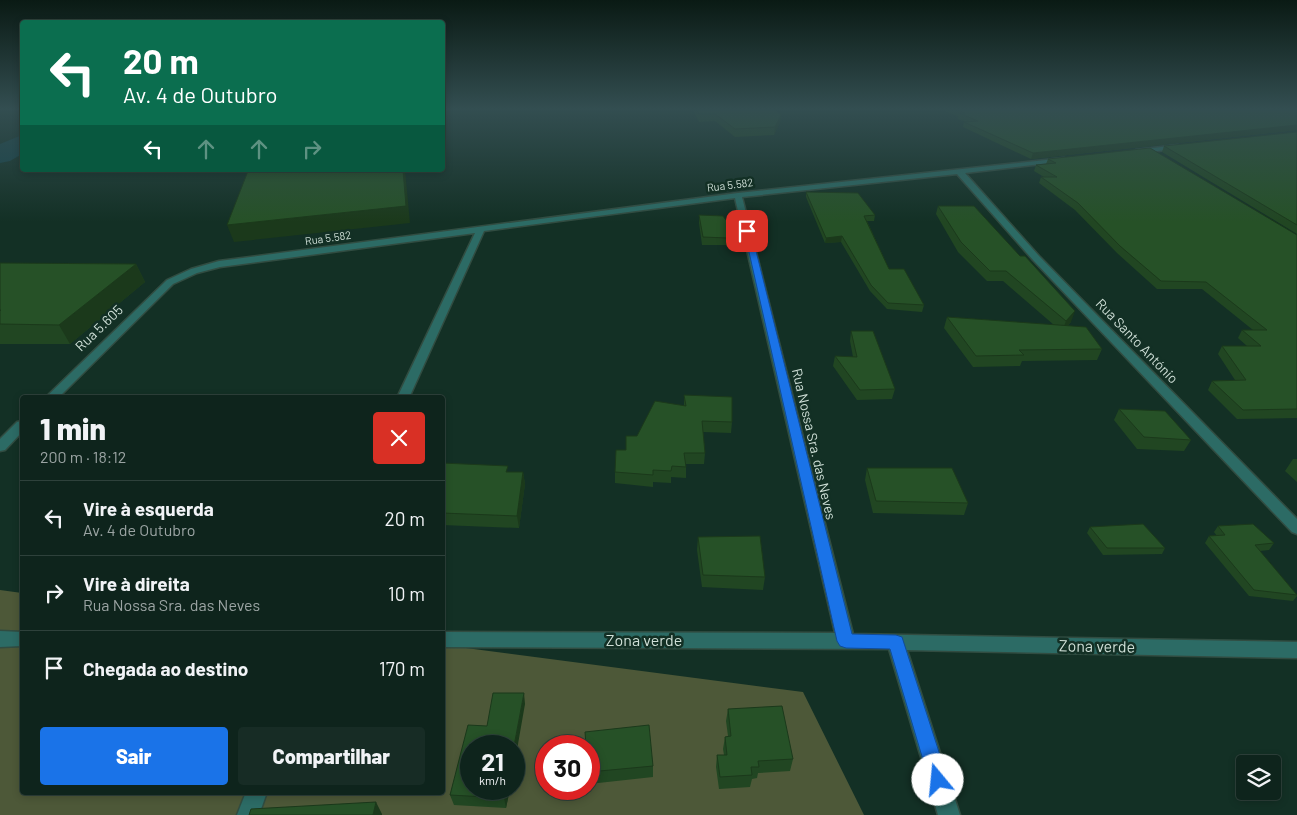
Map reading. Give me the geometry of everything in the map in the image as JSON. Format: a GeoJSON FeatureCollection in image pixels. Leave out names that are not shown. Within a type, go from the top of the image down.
{"type":"FeatureCollection","features":[{"type":"Feature","properties":{"kind":"street"},"geometry":{"type":"LineString","coordinates":[[1131,152],[1189,146]]}},
{"type":"Feature","properties":{"kind":"street"},"geometry":{"type":"LineString","coordinates":[[1150,150],[1166,160]]}},
{"type":"Feature","properties":{"kind":"street","name":"Rua 5.582"},"geometry":{"type":"LineString","coordinates":[[170,282],[194,271],[219,264],[481,228],[738,195],[1074,158]]}},
{"type":"Feature","properties":{"kind":"street","name":"Rua Santo António"},"geometry":{"type":"LineString","coordinates":[[959,171],[1036,258],[1297,528]]}},
{"type":"Feature","properties":{"kind":"street","name":"Rua Nossa Sra. das Neves"},"geometry":{"type":"LineString","coordinates":[[738,195],[846,641]]}},
{"type":"Feature","properties":{"kind":"street"},"geometry":{"type":"LineString","coordinates":[[404,395],[481,228]]}},
{"type":"Feature","properties":{"kind":"street","name":"Rua 5.605"},"geometry":{"type":"LineString","coordinates":[[54,395],[170,282]]}},
{"type":"Feature","properties":{"kind":"street"},"geometry":{"type":"LineString","coordinates":[[0,447],[20,427]]}},
{"type":"Feature","properties":{"kind":"street"},"geometry":{"type":"LineString","coordinates":[[0,639],[20,639]]}},
{"type":"Feature","properties":{"kind":"street","name":"Zona verde"},"geometry":{"type":"LineString","coordinates":[[445,640],[846,641],[1297,650]]}},
{"type":"Feature","properties":{"kind":"street"},"geometry":{"type":"LineString","coordinates":[[896,642],[949,815]]}},
{"type":"Feature","properties":{"kind":"street"},"geometry":{"type":"LineString","coordinates":[[248,815],[256,795]]}},
{"type":"Feature","properties":{"kind":"green space"},"geometry":{"type":"Polygon","coordinates":[[[0,590],[20,593],[20,795],[445,795],[445,645],[803,692],[864,815],[0,815],[0,590]]]}},
{"type":"Feature","properties":{"kind":"building"},"geometry":{"type":"Polygon","coordinates":[[[1017,146],[1099,146],[1033,153],[1017,146]]]}},
{"type":"Feature","properties":{"kind":"building"},"geometry":{"type":"Polygon","coordinates":[[[1164,146],[1297,146],[1297,225],[1164,146]]]}},
{"type":"Feature","properties":{"kind":"building"},"geometry":{"type":"Polygon","coordinates":[[[1150,148],[1297,235],[1297,409],[1243,410],[1212,381],[1246,380],[1222,346],[1261,346],[1242,330],[1267,330],[1206,282],[1161,281],[1120,246],[1078,203],[1041,177],[1057,177],[1036,165],[1056,163],[1048,159],[1150,148]]]}},
{"type":"Feature","properties":{"kind":"building"},"geometry":{"type":"Polygon","coordinates":[[[248,172],[403,172],[406,206],[227,225],[248,172]]]}},
{"type":"Feature","properties":{"kind":"building"},"geometry":{"type":"Polygon","coordinates":[[[806,192],[858,193],[875,215],[864,216],[889,269],[904,269],[924,305],[888,303],[871,285],[842,236],[826,238],[806,192]]]}},
{"type":"Feature","properties":{"kind":"building"},"geometry":{"type":"Polygon","coordinates":[[[938,206],[974,206],[1020,256],[1025,256],[1075,311],[1066,321],[1006,271],[990,271],[961,242],[938,206]]]}},
{"type":"Feature","properties":{"kind":"building"},"geometry":{"type":"Polygon","coordinates":[[[699,215],[723,216],[729,224],[727,238],[703,237],[699,215]]]}},
{"type":"Feature","properties":{"kind":"building"},"geometry":{"type":"Polygon","coordinates":[[[0,263],[136,264],[59,325],[0,324],[0,263]]]}},
{"type":"Feature","properties":{"kind":"building"},"geometry":{"type":"Polygon","coordinates":[[[947,317],[1086,327],[1102,349],[1019,350],[1024,355],[976,356],[947,317]]]}},
{"type":"Feature","properties":{"kind":"building"},"geometry":{"type":"Polygon","coordinates":[[[851,331],[873,331],[895,389],[860,390],[835,356],[857,357],[851,331]]]}},
{"type":"Feature","properties":{"kind":"building"},"geometry":{"type":"Polygon","coordinates":[[[684,395],[732,397],[732,422],[702,421],[705,453],[684,453],[686,467],[672,466],[671,471],[653,470],[653,475],[615,472],[616,450],[626,450],[626,436],[637,436],[655,401],[686,406],[684,395]]]}},
{"type":"Feature","properties":{"kind":"building"},"geometry":{"type":"Polygon","coordinates":[[[1119,409],[1165,411],[1191,440],[1144,437],[1119,409]]]}},
{"type":"Feature","properties":{"kind":"building"},"geometry":{"type":"Polygon","coordinates":[[[445,463],[508,466],[506,472],[523,472],[517,516],[445,513],[445,463]]]}},
{"type":"Feature","properties":{"kind":"building"},"geometry":{"type":"Polygon","coordinates":[[[867,468],[952,468],[968,503],[876,501],[867,468]]]}},
{"type":"Feature","properties":{"kind":"building"},"geometry":{"type":"Polygon","coordinates":[[[1143,524],[1165,548],[1107,548],[1090,527],[1143,524]]]}},
{"type":"Feature","properties":{"kind":"building"},"geometry":{"type":"Polygon","coordinates":[[[1253,524],[1274,543],[1255,545],[1297,595],[1254,590],[1209,536],[1225,535],[1218,526],[1253,524]]]}},
{"type":"Feature","properties":{"kind":"building"},"geometry":{"type":"Polygon","coordinates":[[[760,536],[765,577],[703,575],[698,537],[760,536]]]}},
{"type":"Feature","properties":{"kind":"building"},"geometry":{"type":"Polygon","coordinates":[[[493,693],[524,693],[516,735],[465,735],[468,725],[487,726],[493,693]]]}},
{"type":"Feature","properties":{"kind":"building"},"geometry":{"type":"Polygon","coordinates":[[[782,706],[793,759],[758,761],[759,767],[751,767],[752,775],[720,777],[717,755],[727,755],[725,737],[731,736],[728,709],[782,706]]]}},
{"type":"Feature","properties":{"kind":"building"},"geometry":{"type":"Polygon","coordinates":[[[649,725],[653,766],[600,771],[600,735],[585,735],[585,732],[649,725]]]}},
{"type":"Feature","properties":{"kind":"building"},"geometry":{"type":"Polygon","coordinates":[[[460,756],[460,796],[450,795],[460,756]]]}},
{"type":"Feature","properties":{"kind":"building"},"geometry":{"type":"Polygon","coordinates":[[[376,802],[373,815],[249,815],[251,809],[376,802]]]}},
{"type":"Feature","properties":{"kind":"waterway"},"geometry":{"type":"LineString","coordinates":[[0,155],[16,146]]}},
{"type":"Feature","properties":{"kind":"route"},"geometry":{"type":"LineString","coordinates":[[747,231],[846,641],[896,642],[938,780]]}}]}
